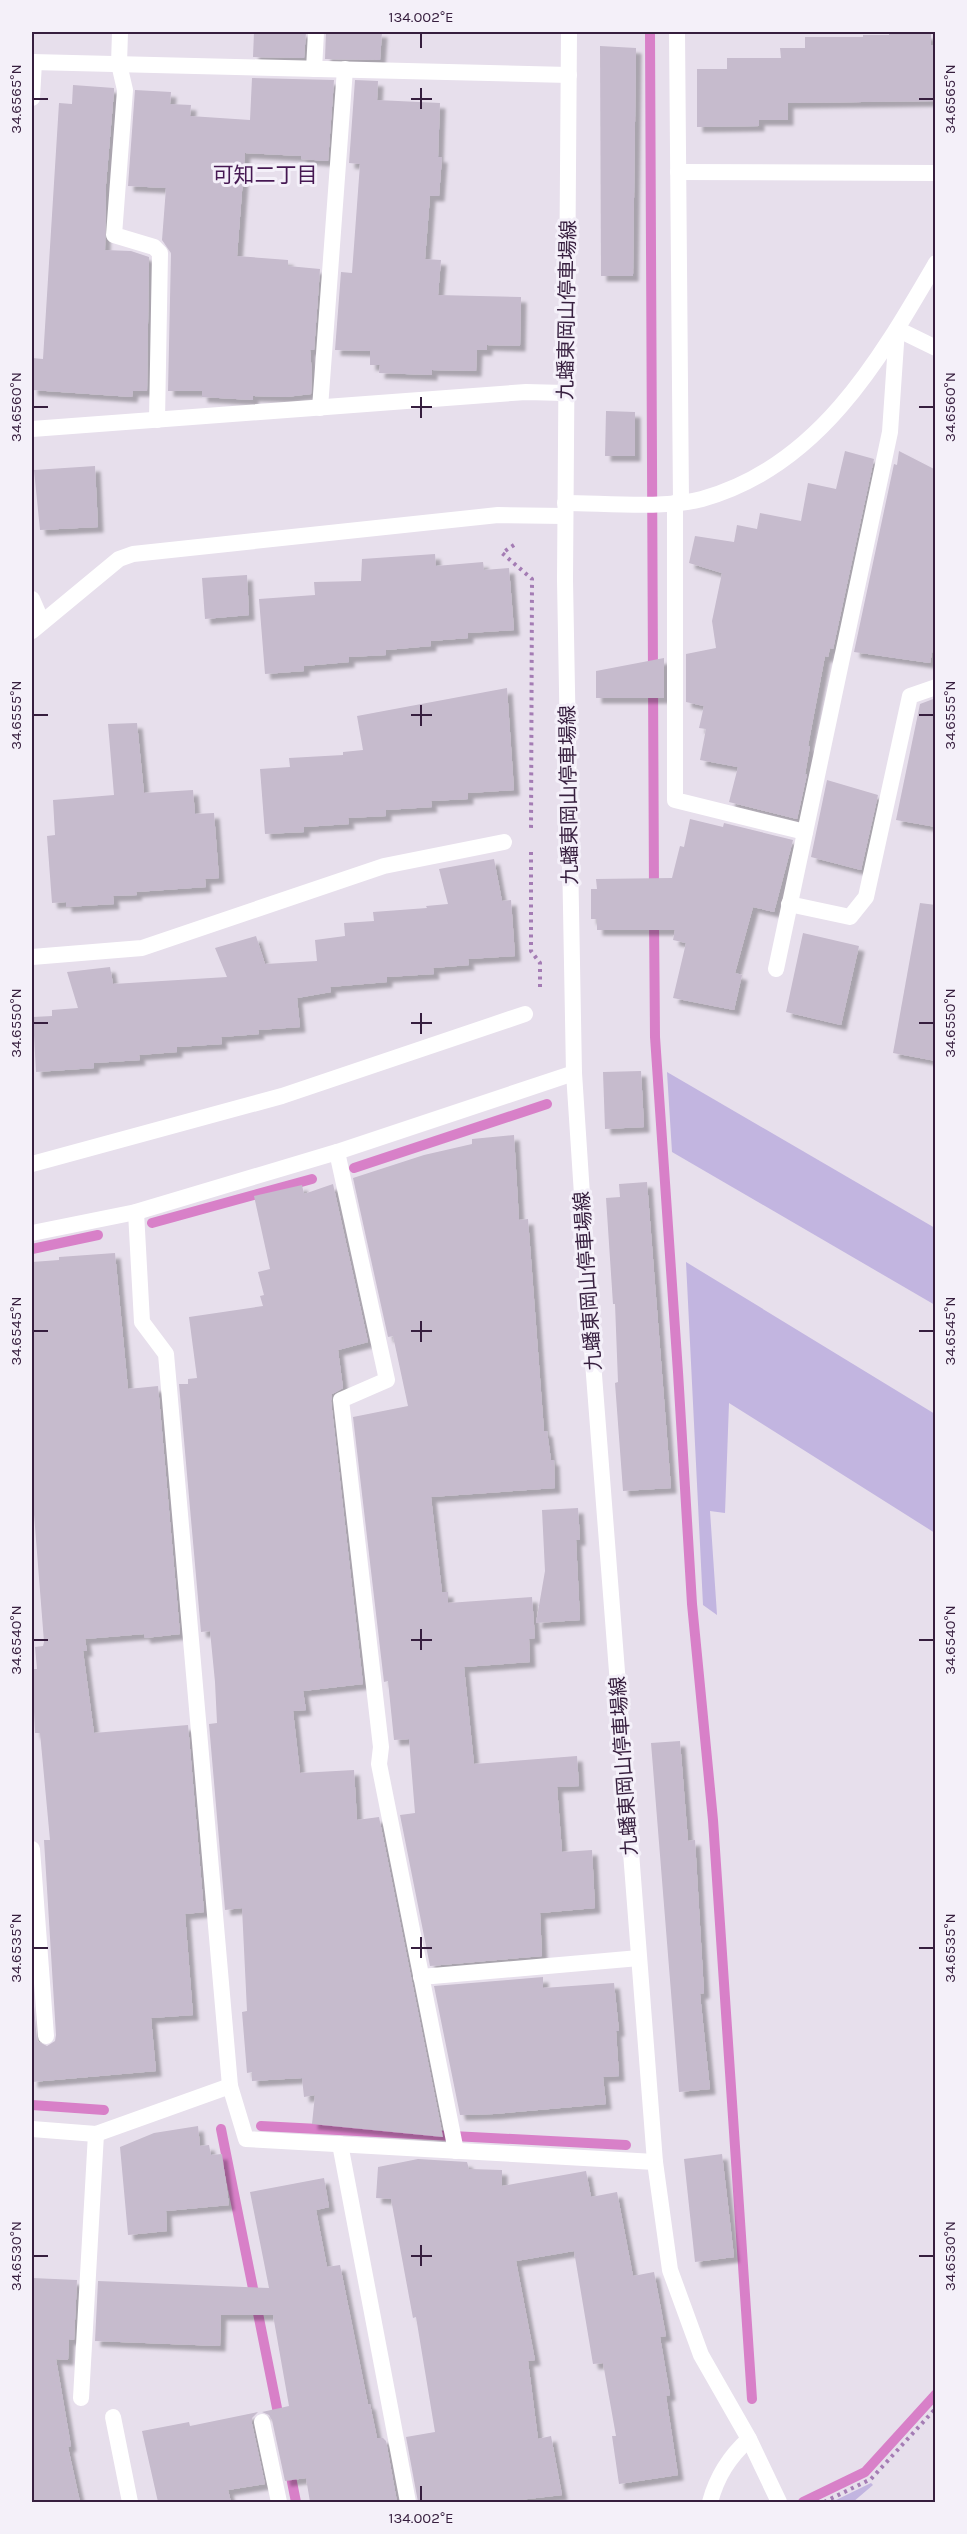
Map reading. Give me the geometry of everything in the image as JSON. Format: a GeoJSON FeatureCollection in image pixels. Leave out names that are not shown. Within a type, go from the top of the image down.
{"type":"FeatureCollection","features":[{"type":"Feature","properties":{"kind":"street"},"geometry":{"type":"LineString","coordinates":[[120,32],[119,64],[125,90],[114,235],[154,247],[160,253],[157,420]]}},
{"type":"Feature","properties":{"kind":"street"},"geometry":{"type":"LineString","coordinates":[[314,69],[316,32]]}},
{"type":"Feature","properties":{"kind":"street","name":"九蟠東岡山停車場線"},"geometry":{"type":"LineString","coordinates":[[569,32],[565,509],[574,1073],[593,1362],[654,2162],[670,2270],[701,2355],[749,2439],[779,2502]]}},
{"type":"Feature","properties":{"kind":"street"},"geometry":{"type":"LineString","coordinates":[[677,32],[678,172],[673,503],[675,800],[805,832]]}},
{"type":"Feature","properties":{"kind":"street"},"geometry":{"type":"LineString","coordinates":[[32,98],[33,62],[569,75]]}},
{"type":"Feature","properties":{"kind":"street"},"geometry":{"type":"LineString","coordinates":[[320,408],[345,69]]}},
{"type":"Feature","properties":{"kind":"street"},"geometry":{"type":"LineString","coordinates":[[678,172],[936,173]]}},
{"type":"Feature","properties":{"kind":"street"},"geometry":{"type":"LineString","coordinates":[[32,599],[37,626],[119,559],[133,554],[498,515],[700,500],[736,487],[771,470],[800,449],[830,421],[897,329],[936,263]]}},
{"type":"Feature","properties":{"kind":"street"},"geometry":{"type":"LineString","coordinates":[[897,329],[936,348]]}},
{"type":"Feature","properties":{"kind":"street"},"geometry":{"type":"LineString","coordinates":[[776,969],[890,432],[897,329]]}},
{"type":"Feature","properties":{"kind":"street"},"geometry":{"type":"LineString","coordinates":[[32,429],[526,392],[565,393]]}},
{"type":"Feature","properties":{"kind":"street"},"geometry":{"type":"LineString","coordinates":[[789,904],[850,917],[866,897],[910,696],[936,687]]}},
{"type":"Feature","properties":{"kind":"street"},"geometry":{"type":"LineString","coordinates":[[32,957],[142,948],[384,866],[504,842]]}},
{"type":"Feature","properties":{"kind":"street"},"geometry":{"type":"LineString","coordinates":[[32,1164],[282,1096],[525,1014]]}},
{"type":"Feature","properties":{"kind":"street"},"geometry":{"type":"LineString","coordinates":[[32,1233],[136,1212],[337,1152],[574,1073]]}},
{"type":"Feature","properties":{"kind":"street"},"geometry":{"type":"LineString","coordinates":[[337,1152],[387,1380],[341,1400],[381,1747],[378,1764],[454,2140]]}},
{"type":"Feature","properties":{"kind":"street"},"geometry":{"type":"LineString","coordinates":[[136,1212],[142,1322],[166,1354],[230,2086],[246,2139],[340,2144],[454,2140],[654,2162]]}},
{"type":"Feature","properties":{"kind":"street"},"geometry":{"type":"LineString","coordinates":[[32,1849],[46,2036]]}},
{"type":"Feature","properties":{"kind":"street"},"geometry":{"type":"LineString","coordinates":[[421,1977],[639,1958]]}},
{"type":"Feature","properties":{"kind":"street"},"geometry":{"type":"LineString","coordinates":[[32,2129],[96,2134],[230,2086]]}},
{"type":"Feature","properties":{"kind":"street"},"geometry":{"type":"LineString","coordinates":[[81,2398],[96,2134]]}},
{"type":"Feature","properties":{"kind":"street"},"geometry":{"type":"LineString","coordinates":[[340,2144],[408,2502]]}},
{"type":"Feature","properties":{"kind":"street"},"geometry":{"type":"LineString","coordinates":[[113,2417],[130,2502]]}},
{"type":"Feature","properties":{"kind":"street"},"geometry":{"type":"LineString","coordinates":[[262,2422],[279,2502]]}},
{"type":"Feature","properties":{"kind":"street"},"geometry":{"type":"LineString","coordinates":[[711,2502],[716,2481],[734,2453],[749,2439]]}},
{"type":"Feature","properties":{"kind":"path"},"geometry":{"type":"LineString","coordinates":[[521,545],[511,545],[502,552],[532,579],[531,833]]}},
{"type":"Feature","properties":{"kind":"path"},"geometry":{"type":"LineString","coordinates":[[525,1014],[540,993],[540,963],[531,951],[531,845]]}},
{"type":"Feature","properties":{"kind":"path"},"geometry":{"type":"LineString","coordinates":[[824,2502],[872,2480],[936,2408]]}},
{"type":"Feature","properties":{"kind":"shaded area"},"geometry":{"type":"Polygon","coordinates":[[[667,1072],[935,1228],[935,1305],[672,1152],[667,1072]]]}},
{"type":"Feature","properties":{"kind":"shaded area"},"geometry":{"type":"Polygon","coordinates":[[[686,1262],[935,1414],[935,1533],[729,1403],[725,1513],[710,1511],[717,1615],[703,1605],[686,1262]]]}},
{"type":"Feature","properties":{"kind":"shaded area"},"geometry":{"type":"Polygon","coordinates":[[[871,2483],[873,2485],[853,2502],[832,2502],[871,2483]]]}},
{"type":"Feature","properties":{"kind":"building"},"geometry":{"type":"Polygon","coordinates":[[[254,32],[306,32],[304,58],[253,57],[254,32]]]}},
{"type":"Feature","properties":{"kind":"building"},"geometry":{"type":"Polygon","coordinates":[[[326,32],[382,32],[380,60],[325,59],[326,32]]]}},
{"type":"Feature","properties":{"kind":"building"},"geometry":{"type":"Polygon","coordinates":[[[889,32],[931,34],[931,45],[936,45],[936,101],[788,103],[788,120],[759,120],[759,126],[697,127],[697,69],[727,69],[727,58],[781,58],[780,48],[805,48],[805,37],[863,37],[863,35],[889,35],[889,32]]]}},
{"type":"Feature","properties":{"kind":"building"},"geometry":{"type":"Polygon","coordinates":[[[600,46],[636,48],[633,276],[601,276],[600,46]]]}},
{"type":"Feature","properties":{"kind":"building"},"geometry":{"type":"Polygon","coordinates":[[[252,78],[334,80],[328,161],[301,159],[301,156],[245,153],[237,256],[288,260],[288,266],[320,269],[314,350],[310,350],[311,394],[286,397],[253,396],[253,400],[202,397],[202,391],[168,391],[171,253],[162,240],[166,188],[128,186],[135,90],[171,92],[170,104],[191,105],[190,116],[250,120],[252,78]]]}},
{"type":"Feature","properties":{"kind":"building"},"geometry":{"type":"Polygon","coordinates":[[[355,80],[378,81],[377,100],[440,103],[438,157],[442,157],[439,196],[430,196],[425,259],[441,260],[438,295],[521,297],[520,346],[487,345],[487,350],[477,350],[476,371],[432,370],[432,375],[379,373],[380,365],[370,365],[370,351],[335,350],[341,272],[352,273],[360,164],[349,163],[355,80]]]}},
{"type":"Feature","properties":{"kind":"building"},"geometry":{"type":"Polygon","coordinates":[[[73,85],[114,88],[106,184],[105,250],[131,251],[149,257],[147,391],[133,391],[132,397],[32,390],[32,358],[43,359],[59,103],[72,104],[73,85]]]}},
{"type":"Feature","properties":{"kind":"building"},"geometry":{"type":"Polygon","coordinates":[[[606,411],[635,412],[635,456],[605,456],[606,411]]]}},
{"type":"Feature","properties":{"kind":"building"},"geometry":{"type":"Polygon","coordinates":[[[845,451],[874,459],[833,649],[830,648],[828,657],[825,656],[808,746],[810,746],[805,774],[807,774],[797,819],[729,802],[738,767],[700,760],[706,729],[699,728],[704,706],[686,702],[686,654],[716,648],[712,621],[722,573],[689,563],[695,536],[734,542],[737,525],[757,529],[760,513],[801,521],[808,483],[836,489],[845,451]]]}},
{"type":"Feature","properties":{"kind":"building"},"geometry":{"type":"Polygon","coordinates":[[[899,451],[936,470],[936,633],[930,663],[854,652],[894,464],[897,465],[899,451]]]}},
{"type":"Feature","properties":{"kind":"building"},"geometry":{"type":"Polygon","coordinates":[[[95,466],[98,527],[40,530],[34,470],[95,466]]]}},
{"type":"Feature","properties":{"kind":"building"},"geometry":{"type":"Polygon","coordinates":[[[435,554],[436,566],[483,562],[484,570],[509,568],[514,630],[468,633],[468,638],[431,641],[431,646],[386,650],[386,655],[349,657],[349,662],[304,666],[304,671],[265,674],[259,599],[315,595],[314,582],[361,581],[362,559],[435,554]]]}},
{"type":"Feature","properties":{"kind":"building"},"geometry":{"type":"Polygon","coordinates":[[[247,575],[249,615],[205,619],[202,578],[247,575]]]}},
{"type":"Feature","properties":{"kind":"building"},"geometry":{"type":"Polygon","coordinates":[[[664,658],[664,698],[596,698],[596,671],[664,658]]]}},
{"type":"Feature","properties":{"kind":"building"},"geometry":{"type":"Polygon","coordinates":[[[507,688],[514,790],[468,793],[468,799],[431,801],[432,807],[386,810],[386,816],[348,818],[349,824],[304,827],[304,832],[265,834],[260,769],[290,767],[289,758],[343,755],[343,752],[363,750],[357,716],[507,688]]]}},
{"type":"Feature","properties":{"kind":"building"},"geometry":{"type":"Polygon","coordinates":[[[936,698],[936,827],[896,820],[920,704],[936,698]]]}},
{"type":"Feature","properties":{"kind":"building"},"geometry":{"type":"Polygon","coordinates":[[[137,723],[144,793],[193,790],[195,814],[214,813],[219,878],[205,879],[206,887],[113,896],[114,904],[66,907],[66,902],[52,903],[47,836],[55,835],[53,800],[114,795],[108,724],[137,723]]]}},
{"type":"Feature","properties":{"kind":"building"},"geometry":{"type":"Polygon","coordinates":[[[827,780],[878,795],[861,870],[811,857],[827,780]]]}},
{"type":"Feature","properties":{"kind":"building"},"geometry":{"type":"Polygon","coordinates":[[[690,819],[723,827],[724,823],[793,840],[774,912],[753,907],[735,973],[742,975],[734,1010],[673,998],[686,943],[673,940],[675,930],[597,930],[597,919],[591,919],[591,889],[597,889],[596,879],[672,878],[680,846],[684,847],[690,819]]]}},
{"type":"Feature","properties":{"kind":"building"},"geometry":{"type":"Polygon","coordinates":[[[494,859],[502,901],[511,900],[515,956],[468,959],[469,965],[433,968],[434,974],[387,977],[387,982],[330,987],[331,992],[297,998],[300,1027],[258,1030],[259,1034],[221,1037],[222,1044],[177,1047],[177,1052],[139,1055],[140,1060],[94,1063],[94,1068],[36,1072],[33,1017],[52,1016],[52,1010],[78,1008],[67,972],[110,967],[113,984],[227,977],[215,948],[256,936],[265,964],[317,961],[315,940],[345,936],[344,923],[374,921],[373,912],[448,904],[439,869],[494,859]]]}},
{"type":"Feature","properties":{"kind":"building"},"geometry":{"type":"Polygon","coordinates":[[[920,903],[936,905],[936,1061],[893,1053],[920,903]]]}},
{"type":"Feature","properties":{"kind":"building"},"geometry":{"type":"Polygon","coordinates":[[[803,933],[859,946],[841,1025],[786,1012],[803,933]]]}},
{"type":"Feature","properties":{"kind":"building"},"geometry":{"type":"Polygon","coordinates":[[[641,1071],[644,1127],[605,1129],[603,1072],[641,1071]]]}},
{"type":"Feature","properties":{"kind":"building"},"geometry":{"type":"Polygon","coordinates":[[[514,1135],[519,1220],[528,1219],[544,1431],[547,1431],[551,1460],[554,1460],[555,1488],[431,1497],[442,1592],[448,1592],[448,1603],[532,1597],[535,1638],[529,1639],[530,1662],[464,1667],[474,1764],[577,1756],[579,1786],[557,1787],[562,1852],[592,1850],[595,1908],[540,1913],[542,1956],[430,1966],[400,1815],[415,1813],[409,1739],[394,1740],[388,1681],[384,1682],[353,1417],[408,1406],[393,1336],[388,1337],[353,1178],[424,1155],[472,1144],[472,1139],[514,1135]]]}},
{"type":"Feature","properties":{"kind":"building"},"geometry":{"type":"Polygon","coordinates":[[[647,1182],[671,1488],[623,1491],[615,1383],[618,1382],[615,1304],[613,1304],[606,1198],[620,1197],[619,1184],[647,1182]]]}},
{"type":"Feature","properties":{"kind":"building"},"geometry":{"type":"Polygon","coordinates":[[[333,1184],[368,1342],[338,1350],[343,1388],[332,1394],[331,1401],[363,1684],[303,1691],[306,1710],[293,1711],[300,1773],[354,1770],[357,1820],[379,1817],[443,2137],[312,2124],[315,2095],[304,2097],[302,2078],[252,2081],[252,2072],[247,2073],[242,2012],[247,2011],[242,1908],[225,1910],[209,1724],[217,1723],[215,1682],[210,1631],[201,1632],[179,1384],[188,1384],[188,1379],[197,1378],[189,1317],[263,1306],[260,1296],[264,1295],[258,1272],[270,1269],[254,1196],[302,1185],[304,1194],[333,1184]]]}},
{"type":"Feature","properties":{"kind":"building"},"geometry":{"type":"Polygon","coordinates":[[[115,1253],[128,1389],[158,1386],[180,1634],[145,1638],[144,1634],[85,1639],[87,1651],[83,1651],[94,1733],[188,1725],[204,1912],[185,1914],[193,2015],[151,2018],[156,2071],[32,2082],[32,1983],[37,2041],[47,2046],[55,2041],[56,2035],[44,1840],[50,1840],[40,1733],[35,1733],[32,1669],[37,1669],[35,1647],[43,1646],[44,1642],[34,1514],[32,1515],[32,1262],[59,1260],[59,1257],[115,1253]]]}},
{"type":"Feature","properties":{"kind":"building"},"geometry":{"type":"Polygon","coordinates":[[[578,1508],[580,1540],[576,1540],[580,1620],[536,1623],[545,1571],[542,1510],[578,1508]]]}},
{"type":"Feature","properties":{"kind":"building"},"geometry":{"type":"Polygon","coordinates":[[[680,1741],[688,1841],[695,1840],[704,1993],[700,1994],[710,2089],[679,2092],[651,1743],[680,1741]]]}},
{"type":"Feature","properties":{"kind":"building"},"geometry":{"type":"Polygon","coordinates":[[[543,1977],[543,1988],[614,1983],[619,2031],[616,2031],[619,2076],[603,2077],[606,2104],[460,2115],[434,1986],[543,1977]]]}},
{"type":"Feature","properties":{"kind":"building"},"geometry":{"type":"Polygon","coordinates":[[[198,2126],[200,2146],[209,2145],[211,2155],[222,2154],[229,2205],[166,2211],[167,2231],[128,2235],[120,2147],[154,2133],[198,2126]]]}},
{"type":"Feature","properties":{"kind":"building"},"geometry":{"type":"Polygon","coordinates":[[[722,2154],[734,2257],[695,2262],[684,2159],[722,2154]]]}},
{"type":"Feature","properties":{"kind":"building"},"geometry":{"type":"Polygon","coordinates":[[[418,2159],[467,2162],[469,2169],[502,2170],[502,2186],[586,2171],[591,2197],[617,2192],[633,2276],[654,2272],[666,2336],[660,2337],[670,2395],[666,2396],[678,2475],[619,2484],[612,2436],[616,2436],[603,2363],[593,2364],[574,2251],[516,2261],[535,2360],[528,2361],[538,2439],[551,2436],[562,2495],[502,2502],[418,2502],[406,2437],[435,2432],[416,2317],[413,2318],[391,2199],[376,2198],[378,2167],[418,2159]]]}},
{"type":"Feature","properties":{"kind":"building"},"geometry":{"type":"Polygon","coordinates":[[[324,2178],[329,2207],[316,2210],[327,2267],[340,2265],[368,2404],[370,2404],[377,2438],[383,2438],[386,2441],[397,2502],[310,2502],[306,2478],[285,2481],[272,2420],[269,2415],[262,2412],[289,2406],[273,2315],[221,2315],[220,2346],[95,2341],[98,2281],[269,2288],[250,2192],[324,2178]]]}},
{"type":"Feature","properties":{"kind":"building"},"geometry":{"type":"Polygon","coordinates":[[[32,2278],[77,2280],[74,2340],[69,2339],[68,2360],[56,2359],[71,2446],[68,2447],[80,2502],[32,2502],[32,2278]]]}},
{"type":"Feature","properties":{"kind":"building"},"geometry":{"type":"Polygon","coordinates":[[[258,2412],[252,2418],[252,2424],[265,2484],[228,2490],[231,2502],[158,2502],[142,2431],[189,2422],[190,2426],[258,2412]]]}},
{"type":"Feature","properties":{"kind":"waterway"},"geometry":{"type":"LineString","coordinates":[[650,32],[654,892]]}},
{"type":"Feature","properties":{"kind":"waterway"},"geometry":{"type":"LineString","coordinates":[[654,917],[655,1037],[692,1604],[713,1820],[752,2399]]}},
{"type":"Feature","properties":{"kind":"waterway"},"geometry":{"type":"LineString","coordinates":[[354,1168],[547,1104]]}},
{"type":"Feature","properties":{"kind":"waterway"},"geometry":{"type":"LineString","coordinates":[[152,1223],[312,1179]]}},
{"type":"Feature","properties":{"kind":"waterway"},"geometry":{"type":"LineString","coordinates":[[32,1249],[98,1235]]}},
{"type":"Feature","properties":{"kind":"waterway"},"geometry":{"type":"LineString","coordinates":[[32,2105],[104,2110]]}},
{"type":"Feature","properties":{"kind":"waterway"},"geometry":{"type":"LineString","coordinates":[[261,2126],[626,2145]]}},
{"type":"Feature","properties":{"kind":"waterway"},"geometry":{"type":"LineString","coordinates":[[221,2129],[280,2423]]}},
{"type":"Feature","properties":{"kind":"waterway"},"geometry":{"type":"LineString","coordinates":[[803,2502],[865,2472],[936,2394]]}},
{"type":"Feature","properties":{"kind":"waterway"},"geometry":{"type":"LineString","coordinates":[[289,2467],[296,2502]]}},
{"type":"Feature","properties":{"kind":"district","name":"可知二丁目"},"geometry":{"type":"Point","coordinates":[265,175]}}]}
